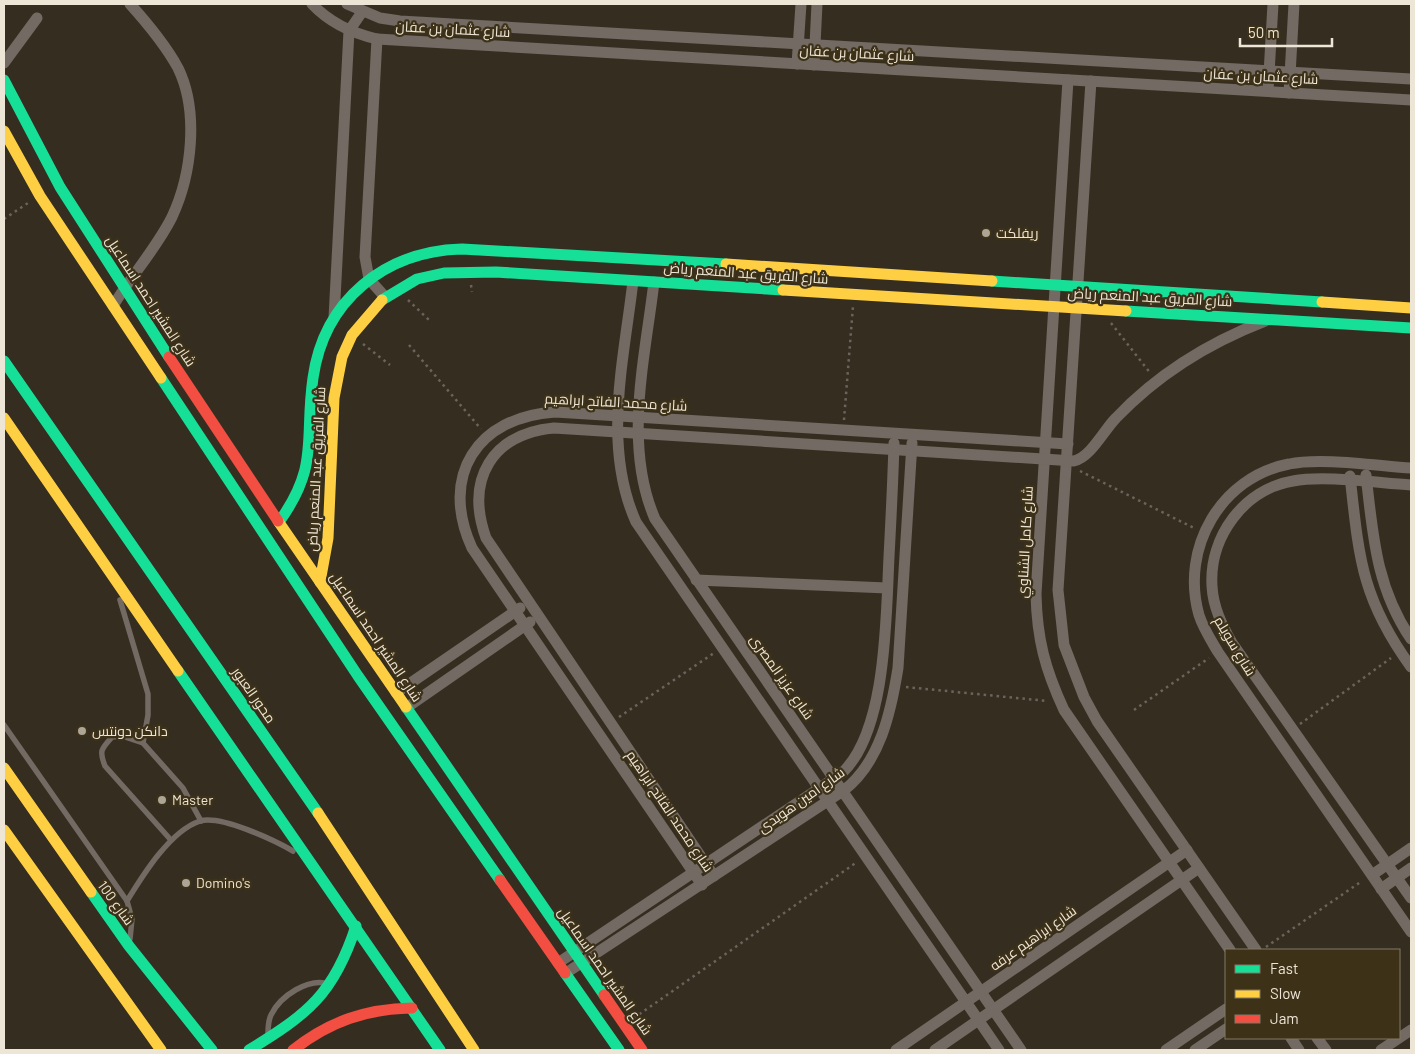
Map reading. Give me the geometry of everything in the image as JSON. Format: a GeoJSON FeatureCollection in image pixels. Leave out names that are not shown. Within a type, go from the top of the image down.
{"type":"FeatureCollection","features":[{"type":"Feature","properties":{"kind":"main road","name":"شارع المشير احمد اسماعيل"},"geometry":{"type":"LineString","coordinates":[[4,80],[60,186],[123,288],[279,522],[642,1050]]}},
{"type":"Feature","properties":{"kind":"main road"},"geometry":{"type":"LineString","coordinates":[[4,133],[40,196],[364,684],[619,1050]]}},
{"type":"Feature","properties":{"kind":"main road","name":"شارع الفريق عبد المنعم رياض"},"geometry":{"type":"LineString","coordinates":[[279,522],[300,491],[307,473],[314,378],[319,350],[334,318],[348,298],[369,279],[392,264],[421,253],[453,249],[1056,288],[1411,308]]}},
{"type":"Feature","properties":{"kind":"main road","name":"شارع الفريق عبد المنعم رياض"},"geometry":{"type":"LineString","coordinates":[[320,582],[328,538],[334,398],[342,357],[352,335],[362,321],[385,297],[396,289],[417,279],[468,272],[1411,328]]}},
{"type":"Feature","properties":{"kind":"main road"},"geometry":{"type":"LineString","coordinates":[[319,350],[324,356],[331,359],[342,357]]}},
{"type":"Feature","properties":{"kind":"main road","name":"محور العبور"},"geometry":{"type":"LineString","coordinates":[[4,361],[347,854],[474,1050]]}},
{"type":"Feature","properties":{"kind":"main road"},"geometry":{"type":"LineString","coordinates":[[4,418],[356,926],[439,1050]]}},
{"type":"Feature","properties":{"kind":"main road","name":"شارع 100"},"geometry":{"type":"LineString","coordinates":[[4,768],[129,946],[212,1050]]}},
{"type":"Feature","properties":{"kind":"main road"},"geometry":{"type":"LineString","coordinates":[[4,830],[161,1050]]}},
{"type":"Feature","properties":{"kind":"main road"},"geometry":{"type":"LineString","coordinates":[[249,1050],[305,1014],[319,1001],[331,985],[348,953],[356,926]]}},
{"type":"Feature","properties":{"kind":"main road"},"geometry":{"type":"LineString","coordinates":[[293,1050],[313,1034],[360,1012],[386,1008],[412,1008]]}},
{"type":"Feature","properties":{"kind":"street"},"geometry":{"type":"LineString","coordinates":[[113,306],[123,288],[172,216],[182,188],[188,159],[188,98],[178,69],[163,43],[130,4]]}},
{"type":"Feature","properties":{"kind":"street","name":"شارع عثمان بن عفان"},"geometry":{"type":"LineString","coordinates":[[312,4],[333,22],[349,31],[377,39],[1411,100]]}},
{"type":"Feature","properties":{"kind":"street","name":"شارع عثمان بن عفان"},"geometry":{"type":"LineString","coordinates":[[347,4],[362,12],[380,18],[400,21],[1411,79]]}},
{"type":"Feature","properties":{"kind":"street"},"geometry":{"type":"LineString","coordinates":[[798,64],[801,4]]}},
{"type":"Feature","properties":{"kind":"street"},"geometry":{"type":"LineString","coordinates":[[814,65],[817,4]]}},
{"type":"Feature","properties":{"kind":"street"},"geometry":{"type":"LineString","coordinates":[[1268,91],[1273,4]]}},
{"type":"Feature","properties":{"kind":"street"},"geometry":{"type":"LineString","coordinates":[[1289,93],[1294,4]]}},
{"type":"Feature","properties":{"kind":"street"},"geometry":{"type":"LineString","coordinates":[[334,318],[349,31],[362,12]]}},
{"type":"Feature","properties":{"kind":"street"},"geometry":{"type":"LineString","coordinates":[[4,63],[37,18]]}},
{"type":"Feature","properties":{"kind":"street"},"geometry":{"type":"LineString","coordinates":[[377,39],[365,257],[369,279],[385,297]]}},
{"type":"Feature","properties":{"kind":"street","name":"شارع كامل الشناوي"},"geometry":{"type":"LineString","coordinates":[[1068,80],[1036,594],[1037,624],[1042,654],[1051,682],[1061,703],[1081,735],[1229,949]]}},
{"type":"Feature","properties":{"kind":"street"},"geometry":{"type":"LineString","coordinates":[[1091,81],[1058,590],[1060,618],[1067,654],[1084,697],[1098,721],[1255,949]]}},
{"type":"Feature","properties":{"kind":"street"},"geometry":{"type":"LineString","coordinates":[[632,281],[617,432],[620,474],[636,522],[998,1050]]}},
{"type":"Feature","properties":{"kind":"street","name":"شارع عزيز المصرى"},"geometry":{"type":"LineString","coordinates":[[654,282],[638,433],[642,481],[647,500],[666,537],[1021,1050]]}},
{"type":"Feature","properties":{"kind":"street"},"geometry":{"type":"LineString","coordinates":[[1067,462],[1080,459],[1085,455],[1106,428],[1156,380],[1211,344],[1272,319]]}},
{"type":"Feature","properties":{"kind":"street","name":"شارع محمد الفاتح ابراهيم"},"geometry":{"type":"LineString","coordinates":[[702,884],[478,559],[462,523],[459,501],[462,480],[469,459],[486,436],[501,425],[533,413],[555,412],[1068,444]]}},
{"type":"Feature","properties":{"kind":"street","name":"شارع محمد الفاتح ابراهيم"},"geometry":{"type":"LineString","coordinates":[[714,876],[494,553],[480,521],[477,502],[480,482],[488,464],[500,449],[516,437],[534,430],[554,428],[911,450],[1067,462]]}},
{"type":"Feature","properties":{"kind":"street","name":"شارع امين هويدى"},"geometry":{"type":"LineString","coordinates":[[558,963],[834,778],[848,767],[857,754],[873,708],[882,666],[895,433]]}},
{"type":"Feature","properties":{"kind":"street","name":"شارع امين هويدى"},"geometry":{"type":"LineString","coordinates":[[566,974],[843,791],[859,776],[871,758],[879,741],[895,686],[900,640],[912,434]]}},
{"type":"Feature","properties":{"kind":"street","name":"شارع سويلم"},"geometry":{"type":"LineString","coordinates":[[1411,468],[1291,463],[1252,477],[1234,490],[1220,505],[1204,534],[1196,562],[1195,598],[1206,632],[1218,652],[1411,932]]}},
{"type":"Feature","properties":{"kind":"street"},"geometry":{"type":"LineString","coordinates":[[1348,464],[1362,572],[1371,599],[1389,634],[1411,667]]}},
{"type":"Feature","properties":{"kind":"street"},"geometry":{"type":"LineString","coordinates":[[1365,465],[1372,534],[1380,574],[1395,612],[1409,633]]}},
{"type":"Feature","properties":{"kind":"street","name":"شارع سويلم"},"geometry":{"type":"LineString","coordinates":[[1411,485],[1312,479],[1292,481],[1272,487],[1254,497],[1238,511],[1226,527],[1217,546],[1212,586],[1215,606],[1222,625],[1411,898]]}},
{"type":"Feature","properties":{"kind":"street"},"geometry":{"type":"LineString","coordinates":[[696,580],[887,588]]}},
{"type":"Feature","properties":{"kind":"street"},"geometry":{"type":"LineString","coordinates":[[396,693],[528,602]]}},
{"type":"Feature","properties":{"kind":"street"},"geometry":{"type":"LineString","coordinates":[[406,708],[538,616]]}},
{"type":"Feature","properties":{"kind":"street"},"geometry":{"type":"LineString","coordinates":[[1389,634],[1409,633]]}},
{"type":"Feature","properties":{"kind":"street"},"geometry":{"type":"LineString","coordinates":[[452,654],[462,669]]}},
{"type":"Feature","properties":{"kind":"street"},"geometry":{"type":"LineString","coordinates":[[661,825],[674,817]]}},
{"type":"Feature","properties":{"kind":"street"},"geometry":{"type":"LineString","coordinates":[[769,820],[778,834]]}},
{"type":"Feature","properties":{"kind":"street"},"geometry":{"type":"LineString","coordinates":[[1372,875],[1411,848]]}},
{"type":"Feature","properties":{"kind":"street","name":"شارع ابراهيم عرفه"},"geometry":{"type":"LineString","coordinates":[[896,1050],[1187,850]]}},
{"type":"Feature","properties":{"kind":"street"},"geometry":{"type":"LineString","coordinates":[[935,1050],[1199,868]]}},
{"type":"Feature","properties":{"kind":"street"},"geometry":{"type":"LineString","coordinates":[[1381,888],[1411,868]]}},
{"type":"Feature","properties":{"kind":"street"},"geometry":{"type":"LineString","coordinates":[[1166,1050],[1225,1010]]}},
{"type":"Feature","properties":{"kind":"street"},"geometry":{"type":"LineString","coordinates":[[1195,1050],[1225,1030]]}},
{"type":"Feature","properties":{"kind":"street"},"geometry":{"type":"LineString","coordinates":[[1400,1037],[1411,1030]]}},
{"type":"Feature","properties":{"kind":"street"},"geometry":{"type":"LineString","coordinates":[[1292,1039],[1299,1050]]}},
{"type":"Feature","properties":{"kind":"street"},"geometry":{"type":"LineString","coordinates":[[1318,1039],[1326,1050]]}},
{"type":"Feature","properties":{"kind":"street"},"geometry":{"type":"LineString","coordinates":[[1381,1050],[1398,1039]]}},
{"type":"Feature","properties":{"kind":"lane"},"geometry":{"type":"LineString","coordinates":[[112,574],[148,694],[148,715],[143,743]]}},
{"type":"Feature","properties":{"kind":"lane"},"geometry":{"type":"LineString","coordinates":[[4,725],[127,901],[132,918],[129,946]]}},
{"type":"Feature","properties":{"kind":"lane"},"geometry":{"type":"LineString","coordinates":[[170,839],[105,766],[100,755],[103,747],[112,737],[122,736],[143,743],[183,788],[202,821]]}},
{"type":"Feature","properties":{"kind":"lane"},"geometry":{"type":"LineString","coordinates":[[127,901],[170,839],[202,821],[234,824],[310,860]]}},
{"type":"Feature","properties":{"kind":"lane"},"geometry":{"type":"LineString","coordinates":[[267,1039],[273,1011],[295,991],[301,986],[316,982],[331,985]]}},
{"type":"Feature","properties":{"kind":"path"},"geometry":{"type":"LineString","coordinates":[[4,219],[40,196]]}},
{"type":"Feature","properties":{"kind":"path"},"geometry":{"type":"LineString","coordinates":[[396,289],[429,320]]}},
{"type":"Feature","properties":{"kind":"path"},"geometry":{"type":"LineString","coordinates":[[843,430],[854,295]]}},
{"type":"Feature","properties":{"kind":"path"},"geometry":{"type":"LineString","coordinates":[[1101,310],[1156,380]]}},
{"type":"Feature","properties":{"kind":"path"},"geometry":{"type":"LineString","coordinates":[[352,335],[390,365]]}},
{"type":"Feature","properties":{"kind":"path"},"geometry":{"type":"LineString","coordinates":[[409,345],[486,436]]}},
{"type":"Feature","properties":{"kind":"path"},"geometry":{"type":"LineString","coordinates":[[1067,462],[1204,534]]}},
{"type":"Feature","properties":{"kind":"path"},"geometry":{"type":"LineString","coordinates":[[610,723],[721,648]]}},
{"type":"Feature","properties":{"kind":"path"},"geometry":{"type":"LineString","coordinates":[[1134,710],[1218,652]]}},
{"type":"Feature","properties":{"kind":"path"},"geometry":{"type":"LineString","coordinates":[[1293,729],[1401,652]]}},
{"type":"Feature","properties":{"kind":"path"},"geometry":{"type":"LineString","coordinates":[[895,686],[1061,703]]}},
{"type":"Feature","properties":{"kind":"path"},"geometry":{"type":"LineString","coordinates":[[624,1025],[865,857]]}},
{"type":"Feature","properties":{"kind":"path"},"geometry":{"type":"LineString","coordinates":[[1262,949],[1372,875]]}},
{"type":"Feature","properties":{"kind":"traffic: fast"},"geometry":{"type":"LineString","coordinates":[[4,80],[60,187],[169,357]]}},
{"type":"Feature","properties":{"kind":"traffic: fast"},"geometry":{"type":"LineString","coordinates":[[279,522],[292,502],[305,468],[308,452],[313,378],[319,350],[330,325],[345,303],[363,285],[384,270],[408,259],[434,252],[462,249],[726,264]]}},
{"type":"Feature","properties":{"kind":"traffic: fast"},"geometry":{"type":"LineString","coordinates":[[382,300],[417,279],[444,273],[496,272],[783,290]]}},
{"type":"Feature","properties":{"kind":"traffic: fast"},"geometry":{"type":"LineString","coordinates":[[992,281],[1322,302]]}},
{"type":"Feature","properties":{"kind":"traffic: fast"},"geometry":{"type":"LineString","coordinates":[[1126,311],[1411,328]]}},
{"type":"Feature","properties":{"kind":"traffic: fast"},"geometry":{"type":"LineString","coordinates":[[4,361],[318,813]]}},
{"type":"Feature","properties":{"kind":"traffic: fast"},"geometry":{"type":"LineString","coordinates":[[161,378],[358,676],[500,880]]}},
{"type":"Feature","properties":{"kind":"traffic: fast"},"geometry":{"type":"LineString","coordinates":[[178,671],[440,1050]]}},
{"type":"Feature","properties":{"kind":"traffic: fast"},"geometry":{"type":"LineString","coordinates":[[406,707],[604,995]]}},
{"type":"Feature","properties":{"kind":"traffic: fast"},"geometry":{"type":"LineString","coordinates":[[91,892],[129,946],[212,1050]]}},
{"type":"Feature","properties":{"kind":"traffic: fast"},"geometry":{"type":"LineString","coordinates":[[249,1050],[288,1025],[316,1000],[328,986],[338,969],[348,949],[356,926]]}},
{"type":"Feature","properties":{"kind":"traffic: fast"},"geometry":{"type":"LineString","coordinates":[[565,973],[619,1050]]}},
{"type":"Feature","properties":{"kind":"traffic: slow"},"geometry":{"type":"LineString","coordinates":[[4,131],[40,196],[161,378]]}},
{"type":"Feature","properties":{"kind":"traffic: slow"},"geometry":{"type":"LineString","coordinates":[[726,264],[992,281]]}},
{"type":"Feature","properties":{"kind":"traffic: slow"},"geometry":{"type":"LineString","coordinates":[[783,290],[1126,311]]}},
{"type":"Feature","properties":{"kind":"traffic: slow"},"geometry":{"type":"LineString","coordinates":[[320,582],[328,538],[334,398],[342,357],[352,335],[382,300]]}},
{"type":"Feature","properties":{"kind":"traffic: slow"},"geometry":{"type":"LineString","coordinates":[[1322,302],[1411,308]]}},
{"type":"Feature","properties":{"kind":"traffic: slow"},"geometry":{"type":"LineString","coordinates":[[4,418],[178,671]]}},
{"type":"Feature","properties":{"kind":"traffic: slow"},"geometry":{"type":"LineString","coordinates":[[278,521],[406,707]]}},
{"type":"Feature","properties":{"kind":"traffic: slow"},"geometry":{"type":"LineString","coordinates":[[4,768],[91,892]]}},
{"type":"Feature","properties":{"kind":"traffic: slow"},"geometry":{"type":"LineString","coordinates":[[318,813],[474,1050]]}},
{"type":"Feature","properties":{"kind":"traffic: slow"},"geometry":{"type":"LineString","coordinates":[[4,830],[161,1050]]}},
{"type":"Feature","properties":{"kind":"traffic: jam"},"geometry":{"type":"LineString","coordinates":[[169,357],[278,521]]}},
{"type":"Feature","properties":{"kind":"traffic: jam"},"geometry":{"type":"LineString","coordinates":[[500,880],[565,973]]}},
{"type":"Feature","properties":{"kind":"traffic: jam"},"geometry":{"type":"LineString","coordinates":[[604,995],[642,1050]]}},
{"type":"Feature","properties":{"kind":"traffic: jam"},"geometry":{"type":"LineString","coordinates":[[293,1050],[321,1031],[349,1018],[379,1011],[412,1008]]}},
{"type":"Feature","properties":{"kind":"place","name":"ريفلكت"},"geometry":{"type":"Point","coordinates":[986,233]}},
{"type":"Feature","properties":{"kind":"place","name":"دانكن دونتس"},"geometry":{"type":"Point","coordinates":[82,731]}},
{"type":"Feature","properties":{"kind":"place","name":"Master"},"geometry":{"type":"Point","coordinates":[162,800]}},
{"type":"Feature","properties":{"kind":"place","name":"Domino's"},"geometry":{"type":"Point","coordinates":[186,883]}}]}
